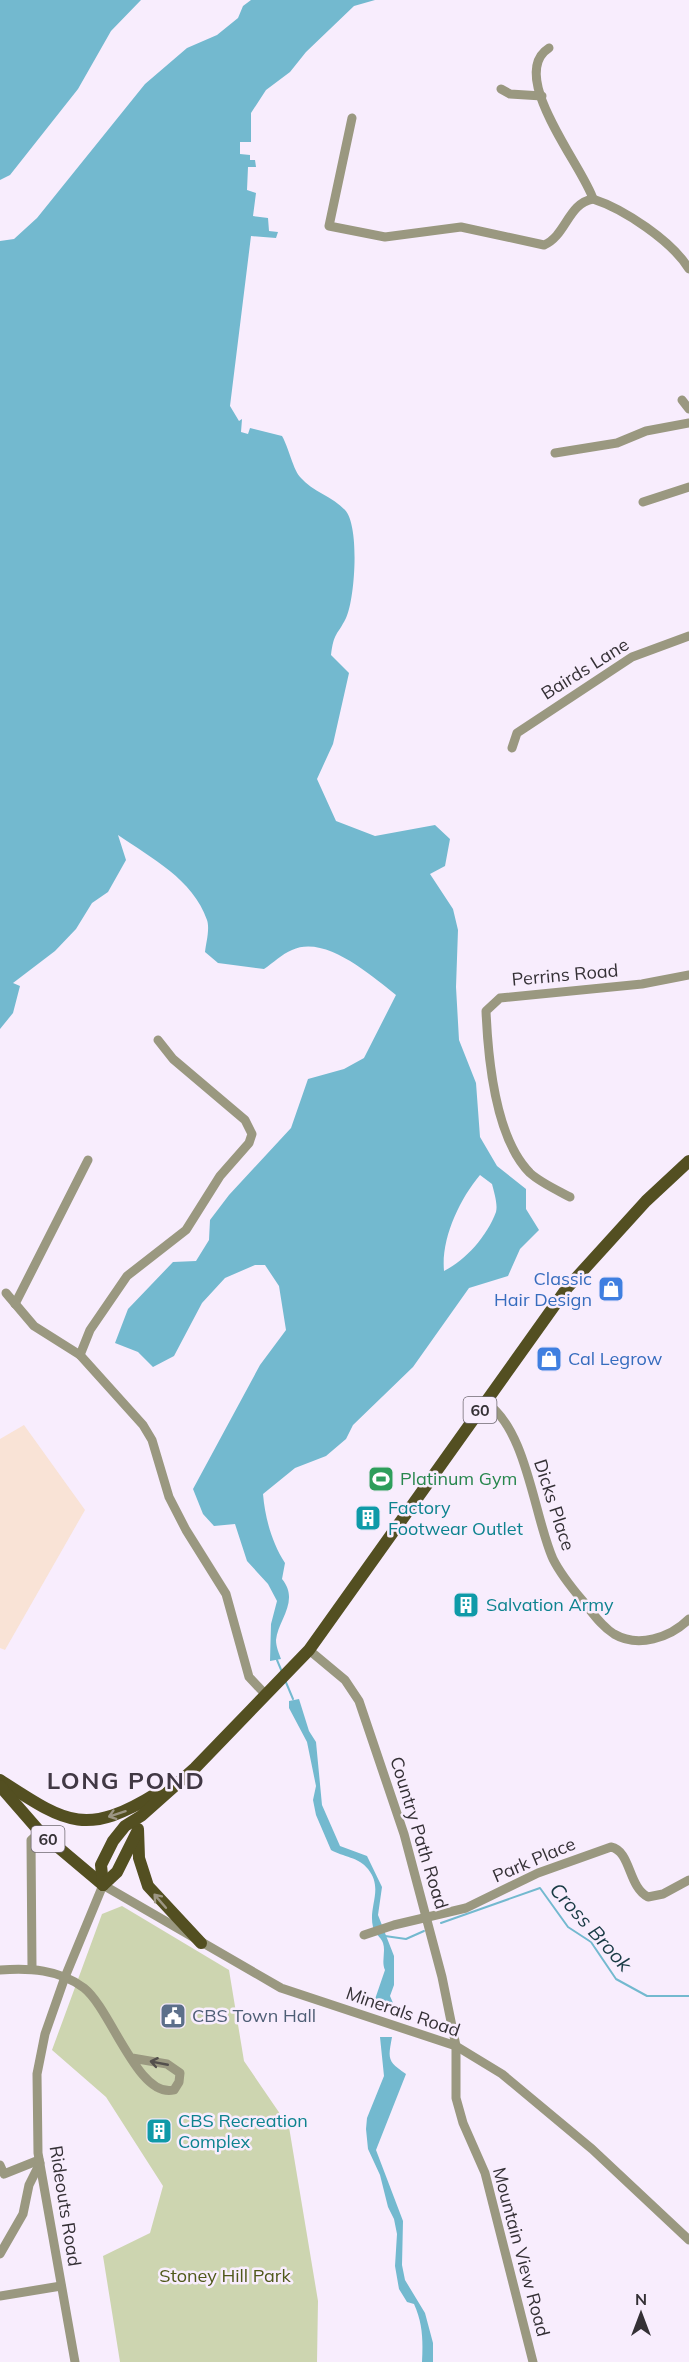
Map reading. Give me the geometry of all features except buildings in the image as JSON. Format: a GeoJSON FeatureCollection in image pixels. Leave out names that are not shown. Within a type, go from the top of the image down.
{"type":"FeatureCollection","features":[{"type":"Feature","properties":{"kind":"main road","name":"60"},"geometry":{"type":"LineString","coordinates":[[103,1885],[101,1864],[113,1841],[125,1826],[141,1816],[186,1774],[309,1650],[567,1288],[638,1209],[689,1161]]}},
{"type":"Feature","properties":{"kind":"main road"},"geometry":{"type":"LineString","coordinates":[[0,1780],[47,1810],[68,1819],[83,1821],[128,1810],[186,1774]]}},
{"type":"Feature","properties":{"kind":"main road","name":"60"},"geometry":{"type":"LineString","coordinates":[[0,1786],[40,1832],[103,1885]]}},
{"type":"Feature","properties":{"kind":"main road"},"geometry":{"type":"LineString","coordinates":[[103,1885],[117,1872],[138,1829],[141,1816]]}},
{"type":"Feature","properties":{"kind":"main road"},"geometry":{"type":"LineString","coordinates":[[138,1829],[139,1858],[148,1886],[201,1943]]}},
{"type":"Feature","properties":{"kind":"street"},"geometry":{"type":"LineString","coordinates":[[549,48],[542,53],[536,70],[542,96],[560,138],[593,200]]}},
{"type":"Feature","properties":{"kind":"street"},"geometry":{"type":"LineString","coordinates":[[501,89],[510,94],[542,96]]}},
{"type":"Feature","properties":{"kind":"street"},"geometry":{"type":"LineString","coordinates":[[352,118],[329,226],[385,237],[461,227],[544,245],[556,237],[576,208],[586,200],[593,200],[651,231],[672,249],[689,269]]}},
{"type":"Feature","properties":{"kind":"street"},"geometry":{"type":"LineString","coordinates":[[682,400],[689,409]]}},
{"type":"Feature","properties":{"kind":"street"},"geometry":{"type":"LineString","coordinates":[[555,453],[617,443],[646,431],[689,423]]}},
{"type":"Feature","properties":{"kind":"street"},"geometry":{"type":"LineString","coordinates":[[643,502],[689,487]]}},
{"type":"Feature","properties":{"kind":"street","name":"Bairds Lane"},"geometry":{"type":"LineString","coordinates":[[512,747],[517,733],[632,657],[689,636]]}},
{"type":"Feature","properties":{"kind":"street","name":"Perrins Road"},"geometry":{"type":"LineString","coordinates":[[570,1197],[531,1174],[515,1153],[503,1123],[488,1050],[486,1011],[500,998],[642,984],[689,975]]}},
{"type":"Feature","properties":{"kind":"street"},"geometry":{"type":"LineString","coordinates":[[80,1355],[90,1330],[127,1276],[186,1230],[220,1176],[249,1143],[252,1134],[245,1120],[172,1059],[158,1040]]}},
{"type":"Feature","properties":{"kind":"street"},"geometry":{"type":"LineString","coordinates":[[15,1304],[88,1160]]}},
{"type":"Feature","properties":{"kind":"street"},"geometry":{"type":"LineString","coordinates":[[6,1293],[34,1326],[80,1355],[143,1425],[152,1440],[169,1497],[186,1530],[226,1594],[249,1677],[268,1693]]}},
{"type":"Feature","properties":{"kind":"street","name":"Dicks Place"},"geometry":{"type":"LineString","coordinates":[[485,1402],[499,1414],[519,1451],[536,1498],[544,1539],[555,1562],[566,1581],[605,1627],[623,1638],[645,1640],[669,1634],[689,1619]]}},
{"type":"Feature","properties":{"kind":"street","name":"Country Path Road"},"geometry":{"type":"LineString","coordinates":[[309,1650],[345,1680],[359,1701],[404,1834],[428,1918],[456,2046]]}},
{"type":"Feature","properties":{"kind":"street"},"geometry":{"type":"LineString","coordinates":[[32,1968],[31,1840],[40,1832]]}},
{"type":"Feature","properties":{"kind":"street","name":"Park Place"},"geometry":{"type":"LineString","coordinates":[[368,1934],[466,1908],[538,1873],[611,1847],[622,1853],[638,1892],[648,1898],[663,1894],[689,1880]]}},
{"type":"Feature","properties":{"kind":"street","name":"Minerals Road"},"geometry":{"type":"LineString","coordinates":[[103,1885],[280,1988],[456,2046],[502,2074],[592,2149],[689,2240]]}},
{"type":"Feature","properties":{"kind":"street","name":"Rideouts Road"},"geometry":{"type":"LineString","coordinates":[[75,2362],[40,2162],[37,2074],[45,2034],[65,1977],[103,1885]]}},
{"type":"Feature","properties":{"kind":"street"},"geometry":{"type":"LineString","coordinates":[[0,1970],[32,1968],[65,1977],[84,1988],[101,2007],[132,2058],[150,2085],[166,2092],[174,2090],[179,2082],[180,2073],[174,2067],[132,2058]]}},
{"type":"Feature","properties":{"kind":"street","name":"Mountain View Road"},"geometry":{"type":"LineString","coordinates":[[456,2046],[454,2074],[456,2098],[463,2123],[486,2173],[533,2362]]}},
{"type":"Feature","properties":{"kind":"street"},"geometry":{"type":"LineString","coordinates":[[1,2171],[40,2162]]}},
{"type":"Feature","properties":{"kind":"street"},"geometry":{"type":"LineString","coordinates":[[0,2254],[23,2214],[28,2185],[40,2162]]}},
{"type":"Feature","properties":{"kind":"street"},"geometry":{"type":"LineString","coordinates":[[0,2296],[61,2286]]}},
{"type":"Feature","properties":{"kind":"shaded area"},"geometry":{"type":"Polygon","coordinates":[[[24,1425],[85,1510],[5,1650],[0,1648],[0,1439],[24,1425]]]}},
{"type":"Feature","properties":{"kind":"green space","name":"Stoney Hill Park"},"geometry":{"type":"Polygon","coordinates":[[[122,1906],[229,1970],[244,2061],[289,2127],[318,2301],[317,2362],[120,2362],[103,2256],[150,2233],[163,2186],[106,2097],[52,2050],[102,1914],[122,1906]]]}},
{"type":"Feature","properties":{"kind":"water"},"geometry":{"type":"Polygon","coordinates":[[[0,0],[141,0],[111,31],[78,89],[10,175],[0,180],[0,0]]]}},
{"type":"Feature","properties":{"kind":"water"},"geometry":{"type":"Polygon","coordinates":[[[251,0],[375,0],[354,6],[306,52],[290,72],[266,90],[251,113],[251,142],[240,142],[240,154],[250,155],[250,160],[255,160],[256,167],[248,167],[247,190],[256,193],[253,216],[268,218],[269,231],[278,232],[276,238],[251,236],[230,406],[239,421],[242,419],[241,432],[248,434],[250,428],[282,436],[301,478],[340,505],[350,518],[354,546],[352,595],[346,618],[335,638],[331,655],[349,673],[333,744],[317,779],[336,821],[375,836],[435,825],[450,839],[445,866],[430,874],[453,909],[458,930],[456,987],[459,1040],[476,1083],[480,1137],[497,1166],[526,1189],[526,1209],[539,1230],[520,1249],[508,1276],[469,1288],[413,1367],[353,1425],[346,1439],[326,1456],[295,1468],[263,1494],[270,1530],[285,1563],[282,1579],[289,1595],[289,1603],[276,1640],[281,1659],[270,1661],[271,1624],[277,1601],[268,1584],[247,1561],[235,1524],[214,1526],[203,1514],[193,1489],[260,1365],[286,1330],[279,1286],[265,1265],[255,1265],[225,1278],[202,1303],[174,1356],[153,1367],[138,1352],[115,1343],[128,1309],[173,1262],[196,1261],[209,1240],[210,1220],[229,1195],[291,1128],[308,1079],[344,1069],[364,1058],[396,995],[347,959],[319,948],[305,947],[292,950],[264,969],[218,963],[205,952],[208,924],[201,906],[192,893],[170,871],[118,835],[126,860],[108,892],[92,903],[76,929],[55,951],[13,983],[20,986],[13,1013],[0,1029],[0,241],[14,239],[37,218],[145,84],[187,48],[217,35],[238,18],[243,6],[251,0]],[[480,1175],[465,1196],[453,1220],[445,1246],[444,1271],[468,1254],[492,1221],[496,1212],[496,1198],[492,1184],[480,1175]]]}},
{"type":"Feature","properties":{"kind":"water"},"geometry":{"type":"Polygon","coordinates":[[[299,1699],[309,1731],[316,1742],[322,1805],[340,1846],[367,1856],[382,1887],[378,1915],[394,1956],[394,1985],[390,1996],[393,2003],[373,2005],[385,1970],[383,1943],[374,1929],[372,1919],[375,1884],[373,1876],[364,1865],[331,1850],[316,1815],[313,1800],[316,1786],[307,1742],[289,1708],[289,1701],[299,1699]]]}},
{"type":"Feature","properties":{"kind":"water"},"geometry":{"type":"Polygon","coordinates":[[[380,2037],[392,2037],[390,2059],[406,2074],[376,2150],[403,2221],[402,2265],[405,2280],[425,2313],[433,2343],[433,2362],[422,2362],[422,2333],[417,2311],[414,2304],[407,2302],[399,2289],[395,2266],[397,2234],[394,2219],[388,2207],[380,2175],[368,2149],[367,2118],[384,2076],[380,2037]]]}},
{"type":"Feature","properties":{"kind":"waterway"},"geometry":{"type":"LineString","coordinates":[[277,1660],[282,1672]]}},
{"type":"Feature","properties":{"kind":"waterway"},"geometry":{"type":"LineString","coordinates":[[285,1680],[293,1699]]}},
{"type":"Feature","properties":{"kind":"waterway","name":"Cross Brook"},"geometry":{"type":"LineString","coordinates":[[441,1923],[540,1888],[568,1927],[591,1942],[616,1979],[647,1996],[689,1996]]}},
{"type":"Feature","properties":{"kind":"waterway","name":"Cross Brook"},"geometry":{"type":"LineString","coordinates":[[385,1936],[406,1939],[424,1931]]}},
{"type":"Feature","properties":{"kind":"place","name":"Classic Hair Design"},"geometry":{"type":"Point","coordinates":[611,1289]}},
{"type":"Feature","properties":{"kind":"place","name":"Cal Legrow"},"geometry":{"type":"Point","coordinates":[549,1359]}},
{"type":"Feature","properties":{"kind":"place","name":"Platinum Gym"},"geometry":{"type":"Point","coordinates":[381,1479]}},
{"type":"Feature","properties":{"kind":"place","name":"Factory Footwear Outlet"},"geometry":{"type":"Point","coordinates":[368,1518]}},
{"type":"Feature","properties":{"kind":"place","name":"Salvation Army"},"geometry":{"type":"Point","coordinates":[466,1605]}},
{"type":"Feature","properties":{"kind":"place","name":"CBS Town Hall"},"geometry":{"type":"Point","coordinates":[173,2016]}},
{"type":"Feature","properties":{"kind":"place","name":"CBS Recreation Complex"},"geometry":{"type":"Point","coordinates":[159,2131]}},
{"type":"Feature","properties":{"kind":"district","name":"LONG POND"},"geometry":{"type":"Point","coordinates":[126,1781]}}]}
